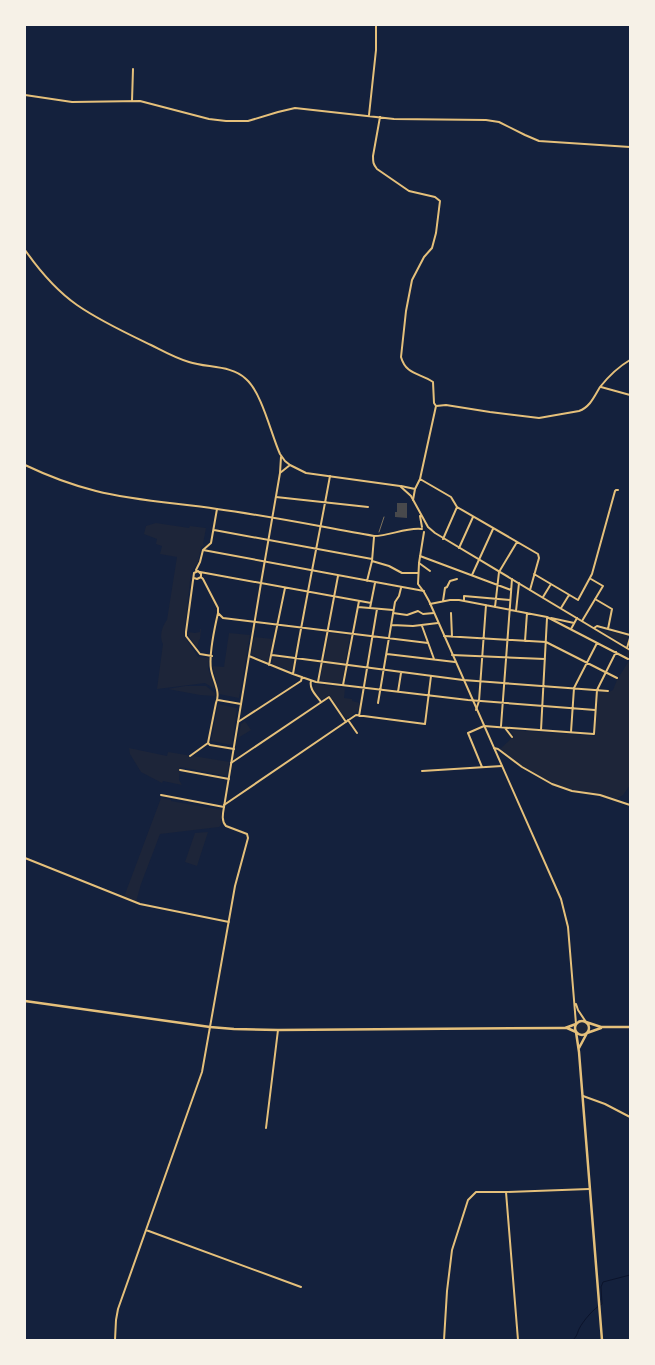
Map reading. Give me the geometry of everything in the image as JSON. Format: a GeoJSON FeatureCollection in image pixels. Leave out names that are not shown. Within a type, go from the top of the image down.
{"type":"FeatureCollection","features":[{"type":"Feature","properties":{"kind":"main road"},"geometry":{"type":"LineString","coordinates":[[25,1001],[234,1029],[561,1028],[576,1024],[581,1020],[598,1027],[630,1027]]}},
{"type":"Feature","properties":{"kind":"main road"},"geometry":{"type":"LineString","coordinates":[[579,1052],[580,1045],[589,1027],[586,1022]]}},
{"type":"Feature","properties":{"kind":"main road"},"geometry":{"type":"LineString","coordinates":[[576,1024],[602,1340]]}},
{"type":"Feature","properties":{"kind":"main road"},"geometry":{"type":"LineString","coordinates":[[561,1028],[581,1035],[604,1027]]}},
{"type":"Feature","properties":{"kind":"street"},"geometry":{"type":"LineString","coordinates":[[369,116],[376,50],[376,25]]}},
{"type":"Feature","properties":{"kind":"street"},"geometry":{"type":"LineString","coordinates":[[132,101],[133,70]]}},
{"type":"Feature","properties":{"kind":"street"},"geometry":{"type":"LineString","coordinates":[[25,95],[72,102],[145,102],[209,119],[226,121],[248,121],[295,108],[405,119],[486,120],[499,122],[539,141],[630,147]]}},
{"type":"Feature","properties":{"kind":"street"},"geometry":{"type":"LineString","coordinates":[[380,117],[373,156],[374,165],[409,191],[435,197],[440,201],[432,248],[424,257],[412,280],[406,311],[401,357],[403,364],[411,372],[432,382],[436,406],[420,478],[413,500]]}},
{"type":"Feature","properties":{"kind":"street"},"geometry":{"type":"LineString","coordinates":[[25,250],[41,271],[65,295],[102,319],[130,335],[187,362],[228,370],[247,379],[258,396],[280,454],[284,461],[290,465],[306,472],[415,489]]}},
{"type":"Feature","properties":{"kind":"street"},"geometry":{"type":"LineString","coordinates":[[436,406],[446,405],[538,418],[579,411],[585,409],[616,370],[630,360]]}},
{"type":"Feature","properties":{"kind":"street"},"geometry":{"type":"LineString","coordinates":[[601,387],[630,395]]}},
{"type":"Feature","properties":{"kind":"street"},"geometry":{"type":"LineString","coordinates":[[115,1340],[118,1309],[202,1072],[235,886],[248,838],[246,834],[223,824],[222,820],[280,473],[280,454]]}},
{"type":"Feature","properties":{"kind":"street"},"geometry":{"type":"LineString","coordinates":[[25,465],[73,485],[118,496],[272,517],[376,536],[415,529],[432,531]]}},
{"type":"Feature","properties":{"kind":"street"},"geometry":{"type":"LineString","coordinates":[[280,473],[290,465]]}},
{"type":"Feature","properties":{"kind":"street"},"geometry":{"type":"LineString","coordinates":[[293,674],[300,628],[309,592],[330,476]]}},
{"type":"Feature","properties":{"kind":"street"},"geometry":{"type":"LineString","coordinates":[[420,478],[451,497],[457,507],[538,554],[539,558],[530,590]]}},
{"type":"Feature","properties":{"kind":"street"},"geometry":{"type":"LineString","coordinates":[[400,486],[413,500],[428,527],[443,539],[629,649],[630,637],[597,626],[594,628]]}},
{"type":"Feature","properties":{"kind":"street"},"geometry":{"type":"LineString","coordinates":[[534,574],[578,600],[591,579],[614,491],[618,490]]}},
{"type":"Feature","properties":{"kind":"street"},"geometry":{"type":"LineString","coordinates":[[276,497],[368,507]]}},
{"type":"Feature","properties":{"kind":"street"},"geometry":{"type":"LineString","coordinates":[[443,539],[457,507]]}},
{"type":"Feature","properties":{"kind":"street"},"geometry":{"type":"LineString","coordinates":[[212,656],[200,654],[186,636],[194,573],[200,562],[203,550],[211,543],[217,509]]}},
{"type":"Feature","properties":{"kind":"street"},"geometry":{"type":"LineString","coordinates":[[420,513],[424,530],[418,563],[418,584],[430,604],[566,913],[576,1024]]}},
{"type":"Feature","properties":{"kind":"street"},"geometry":{"type":"LineString","coordinates":[[459,548],[473,517]]}},
{"type":"Feature","properties":{"kind":"street"},"geometry":{"type":"LineString","coordinates":[[424,530],[425,526],[428,527]]}},
{"type":"Feature","properties":{"kind":"street"},"geometry":{"type":"LineString","coordinates":[[424,530],[428,527]]}},
{"type":"Feature","properties":{"kind":"street"},"geometry":{"type":"LineString","coordinates":[[472,574],[493,528]]}},
{"type":"Feature","properties":{"kind":"street"},"geometry":{"type":"LineString","coordinates":[[214,530],[372,560],[402,573],[418,573]]}},
{"type":"Feature","properties":{"kind":"street"},"geometry":{"type":"LineString","coordinates":[[368,581],[376,536]]}},
{"type":"Feature","properties":{"kind":"street"},"geometry":{"type":"LineString","coordinates":[[495,607],[499,572],[516,542]]}},
{"type":"Feature","properties":{"kind":"street"},"geometry":{"type":"LineString","coordinates":[[203,550],[424,592]]}},
{"type":"Feature","properties":{"kind":"street"},"geometry":{"type":"LineString","coordinates":[[420,555],[511,590]]}},
{"type":"Feature","properties":{"kind":"street"},"geometry":{"type":"LineString","coordinates":[[418,563],[430,571]]}},
{"type":"Feature","properties":{"kind":"street"},"geometry":{"type":"LineString","coordinates":[[195,572],[371,603]]}},
{"type":"Feature","properties":{"kind":"street"},"geometry":{"type":"LineString","coordinates":[[190,756],[208,743],[218,700],[218,691],[211,668],[218,608],[200,572]]}},
{"type":"Feature","properties":{"kind":"street"},"geometry":{"type":"LineString","coordinates":[[318,682],[338,576]]}},
{"type":"Feature","properties":{"kind":"street"},"geometry":{"type":"LineString","coordinates":[[194,578],[201,577]]}},
{"type":"Feature","properties":{"kind":"street"},"geometry":{"type":"LineString","coordinates":[[500,727],[512,579]]}},
{"type":"Feature","properties":{"kind":"street"},"geometry":{"type":"LineString","coordinates":[[582,621],[603,586],[591,579]]}},
{"type":"Feature","properties":{"kind":"street"},"geometry":{"type":"LineString","coordinates":[[442,601],[445,588],[450,581],[457,580]]}},
{"type":"Feature","properties":{"kind":"street"},"geometry":{"type":"LineString","coordinates":[[370,608],[376,583]]}},
{"type":"Feature","properties":{"kind":"street"},"geometry":{"type":"LineString","coordinates":[[516,611],[519,583]]}},
{"type":"Feature","properties":{"kind":"street"},"geometry":{"type":"LineString","coordinates":[[543,597],[551,584]]}},
{"type":"Feature","properties":{"kind":"street"},"geometry":{"type":"LineString","coordinates":[[270,665],[285,588]]}},
{"type":"Feature","properties":{"kind":"street"},"geometry":{"type":"LineString","coordinates":[[378,703],[395,602],[401,588]]}},
{"type":"Feature","properties":{"kind":"street"},"geometry":{"type":"LineString","coordinates":[[561,608],[569,595]]}},
{"type":"Feature","properties":{"kind":"street"},"geometry":{"type":"LineString","coordinates":[[464,601],[464,596],[510,600]]}},
{"type":"Feature","properties":{"kind":"street"},"geometry":{"type":"LineString","coordinates":[[595,599],[612,609],[608,629]]}},
{"type":"Feature","properties":{"kind":"street"},"geometry":{"type":"LineString","coordinates":[[430,604],[450,600],[464,601],[527,612],[574,623]]}},
{"type":"Feature","properties":{"kind":"street"},"geometry":{"type":"LineString","coordinates":[[343,686],[359,601]]}},
{"type":"Feature","properties":{"kind":"street"},"geometry":{"type":"LineString","coordinates":[[476,710],[481,681],[486,605]]}},
{"type":"Feature","properties":{"kind":"street"},"geometry":{"type":"LineString","coordinates":[[358,607],[394,611],[407,615],[418,611],[423,614],[434,613]]}},
{"type":"Feature","properties":{"kind":"street"},"geometry":{"type":"LineString","coordinates":[[359,716],[377,609]]}},
{"type":"Feature","properties":{"kind":"street"},"geometry":{"type":"LineString","coordinates":[[525,641],[527,612]]}},
{"type":"Feature","properties":{"kind":"street"},"geometry":{"type":"LineString","coordinates":[[218,613],[223,618],[255,623],[428,642]]}},
{"type":"Feature","properties":{"kind":"street"},"geometry":{"type":"LineString","coordinates":[[451,613],[452,637]]}},
{"type":"Feature","properties":{"kind":"street"},"geometry":{"type":"LineString","coordinates":[[547,617],[628,659]]}},
{"type":"Feature","properties":{"kind":"street"},"geometry":{"type":"LineString","coordinates":[[540,730],[547,617]]}},
{"type":"Feature","properties":{"kind":"street"},"geometry":{"type":"LineString","coordinates":[[571,629],[577,618]]}},
{"type":"Feature","properties":{"kind":"street"},"geometry":{"type":"LineString","coordinates":[[392,625],[438,623]]}},
{"type":"Feature","properties":{"kind":"street"},"geometry":{"type":"LineString","coordinates":[[422,625],[434,659]]}},
{"type":"Feature","properties":{"kind":"street"},"geometry":{"type":"LineString","coordinates":[[444,636],[546,642],[617,678]]}},
{"type":"Feature","properties":{"kind":"street"},"geometry":{"type":"LineString","coordinates":[[571,733],[574,688],[598,643]]}},
{"type":"Feature","properties":{"kind":"street"},"geometry":{"type":"LineString","coordinates":[[482,767],[468,733],[484,726],[594,734],[597,690],[616,652]]}},
{"type":"Feature","properties":{"kind":"street"},"geometry":{"type":"LineString","coordinates":[[387,654],[455,662]]}},
{"type":"Feature","properties":{"kind":"street"},"geometry":{"type":"LineString","coordinates":[[452,655],[545,660]]}},
{"type":"Feature","properties":{"kind":"street"},"geometry":{"type":"LineString","coordinates":[[249,656],[311,680],[343,686],[479,701],[596,710]]}},
{"type":"Feature","properties":{"kind":"street"},"geometry":{"type":"LineString","coordinates":[[272,656],[463,680],[608,691]]}},
{"type":"Feature","properties":{"kind":"street"},"geometry":{"type":"LineString","coordinates":[[398,692],[401,672]]}},
{"type":"Feature","properties":{"kind":"street"},"geometry":{"type":"LineString","coordinates":[[161,795],[224,806],[356,715],[425,724],[431,676]]}},
{"type":"Feature","properties":{"kind":"street"},"geometry":{"type":"LineString","coordinates":[[238,722],[296,684],[302,677]]}},
{"type":"Feature","properties":{"kind":"street"},"geometry":{"type":"LineString","coordinates":[[311,680],[310,686],[320,702]]}},
{"type":"Feature","properties":{"kind":"street"},"geometry":{"type":"LineString","coordinates":[[231,763],[328,697],[356,733]]}},
{"type":"Feature","properties":{"kind":"street"},"geometry":{"type":"LineString","coordinates":[[218,700],[241,704]]}},
{"type":"Feature","properties":{"kind":"street"},"geometry":{"type":"LineString","coordinates":[[505,728],[512,736]]}},
{"type":"Feature","properties":{"kind":"street"},"geometry":{"type":"LineString","coordinates":[[208,743],[234,749]]}},
{"type":"Feature","properties":{"kind":"street"},"geometry":{"type":"LineString","coordinates":[[494,748],[552,784],[566,789],[600,795],[630,805]]}},
{"type":"Feature","properties":{"kind":"street"},"geometry":{"type":"LineString","coordinates":[[422,771],[502,766]]}},
{"type":"Feature","properties":{"kind":"street"},"geometry":{"type":"LineString","coordinates":[[180,770],[229,778]]}},
{"type":"Feature","properties":{"kind":"street"},"geometry":{"type":"LineString","coordinates":[[25,858],[140,904],[229,922]]}},
{"type":"Feature","properties":{"kind":"street"},"geometry":{"type":"LineString","coordinates":[[575,1002],[586,1022]]}},
{"type":"Feature","properties":{"kind":"street"},"geometry":{"type":"LineString","coordinates":[[266,1128],[278,1030]]}},
{"type":"Feature","properties":{"kind":"street"},"geometry":{"type":"LineString","coordinates":[[582,1096],[605,1104],[630,1117]]}},
{"type":"Feature","properties":{"kind":"street"},"geometry":{"type":"LineString","coordinates":[[444,1340],[452,1250],[468,1200],[476,1192],[590,1189]]}},
{"type":"Feature","properties":{"kind":"street"},"geometry":{"type":"LineString","coordinates":[[506,1192],[518,1340]]}},
{"type":"Feature","properties":{"kind":"street"},"geometry":{"type":"LineString","coordinates":[[146,1230],[302,1287]]}},
{"type":"Feature","properties":{"kind":"path"},"geometry":{"type":"LineString","coordinates":[[376,536],[384,517]]}},
{"type":"Feature","properties":{"kind":"shaded area"},"geometry":{"type":"Polygon","coordinates":[[[156,523],[189,528],[190,526],[206,528],[203,544],[205,545],[201,547],[198,562],[191,572],[184,636],[198,657],[209,658],[208,668],[215,689],[205,683],[157,689],[163,644],[161,638],[167,620],[177,557],[160,554],[162,546],[156,544],[157,539],[144,534],[146,526],[156,523]]]}},
{"type":"Feature","properties":{"kind":"shaded area"},"geometry":{"type":"Polygon","coordinates":[[[201,629],[200,639],[197,648],[188,632],[200,632],[201,629]]]}},
{"type":"Feature","properties":{"kind":"shaded area"},"geometry":{"type":"Polygon","coordinates":[[[602,631],[628,636],[626,645],[602,631]]]}},
{"type":"Feature","properties":{"kind":"shaded area"},"geometry":{"type":"Polygon","coordinates":[[[229,633],[250,635],[239,698],[219,694],[213,668],[213,666],[224,667],[229,633]]]}},
{"type":"Feature","properties":{"kind":"shaded area"},"geometry":{"type":"Polygon","coordinates":[[[329,633],[350,636],[345,664],[324,661],[329,633]]]}},
{"type":"Feature","properties":{"kind":"shaded area"},"geometry":{"type":"Polygon","coordinates":[[[254,637],[273,639],[268,663],[251,654],[254,637]]]}},
{"type":"Feature","properties":{"kind":"shaded area"},"geometry":{"type":"Polygon","coordinates":[[[628,650],[630,652],[630,659],[626,656],[628,650]]]}},
{"type":"Feature","properties":{"kind":"shaded area"},"geometry":{"type":"Polygon","coordinates":[[[273,657],[294,660],[292,671],[272,664],[273,657]]]}},
{"type":"Feature","properties":{"kind":"shaded area"},"geometry":{"type":"Polygon","coordinates":[[[630,659],[630,785],[623,795],[616,799],[563,787],[530,771],[500,749],[514,736],[510,730],[595,736],[598,691],[609,692],[613,690],[630,659]]]}},
{"type":"Feature","properties":{"kind":"shaded area"},"geometry":{"type":"Polygon","coordinates":[[[323,663],[345,666],[342,684],[320,681],[323,663]]]}},
{"type":"Feature","properties":{"kind":"shaded area"},"geometry":{"type":"Polygon","coordinates":[[[315,684],[345,688],[344,698],[360,703],[358,711],[346,719],[329,695],[321,700],[313,689],[315,684]]]}},
{"type":"Feature","properties":{"kind":"shaded area"},"geometry":{"type":"Polygon","coordinates":[[[185,686],[206,686],[215,693],[215,696],[168,689],[185,686]]]}},
{"type":"Feature","properties":{"kind":"shaded area"},"geometry":{"type":"Polygon","coordinates":[[[218,704],[237,708],[232,745],[211,741],[218,704]]]}},
{"type":"Feature","properties":{"kind":"shaded area"},"geometry":{"type":"Polygon","coordinates":[[[245,721],[251,730],[238,738],[241,724],[245,721]]]}},
{"type":"Feature","properties":{"kind":"shaded area"},"geometry":{"type":"Polygon","coordinates":[[[129,748],[167,756],[168,752],[230,762],[227,776],[180,767],[179,780],[182,785],[163,781],[162,783],[141,772],[130,754],[129,748]]]}},
{"type":"Feature","properties":{"kind":"shaded area"},"geometry":{"type":"Polygon","coordinates":[[[161,798],[222,810],[221,825],[219,827],[160,834],[136,902],[124,897],[161,798]]]}},
{"type":"Feature","properties":{"kind":"shaded area"},"geometry":{"type":"Polygon","coordinates":[[[208,832],[197,866],[185,862],[195,833],[208,832]]]}},
{"type":"Feature","properties":{"kind":"shaded area"},"geometry":{"type":"Polygon","coordinates":[[[582,1022],[588,1028],[582,1034],[576,1028],[582,1022]]]}},
{"type":"Feature","properties":{"kind":"building"},"geometry":{"type":"Polygon","coordinates":[[[397,503],[407,503],[407,518],[395,517],[397,503]]]}},
{"type":"Feature","properties":{"kind":"waterway"},"geometry":{"type":"LineString","coordinates":[[573,1340],[586,1319],[602,1304],[601,1287],[603,1282],[630,1275]]}}]}
